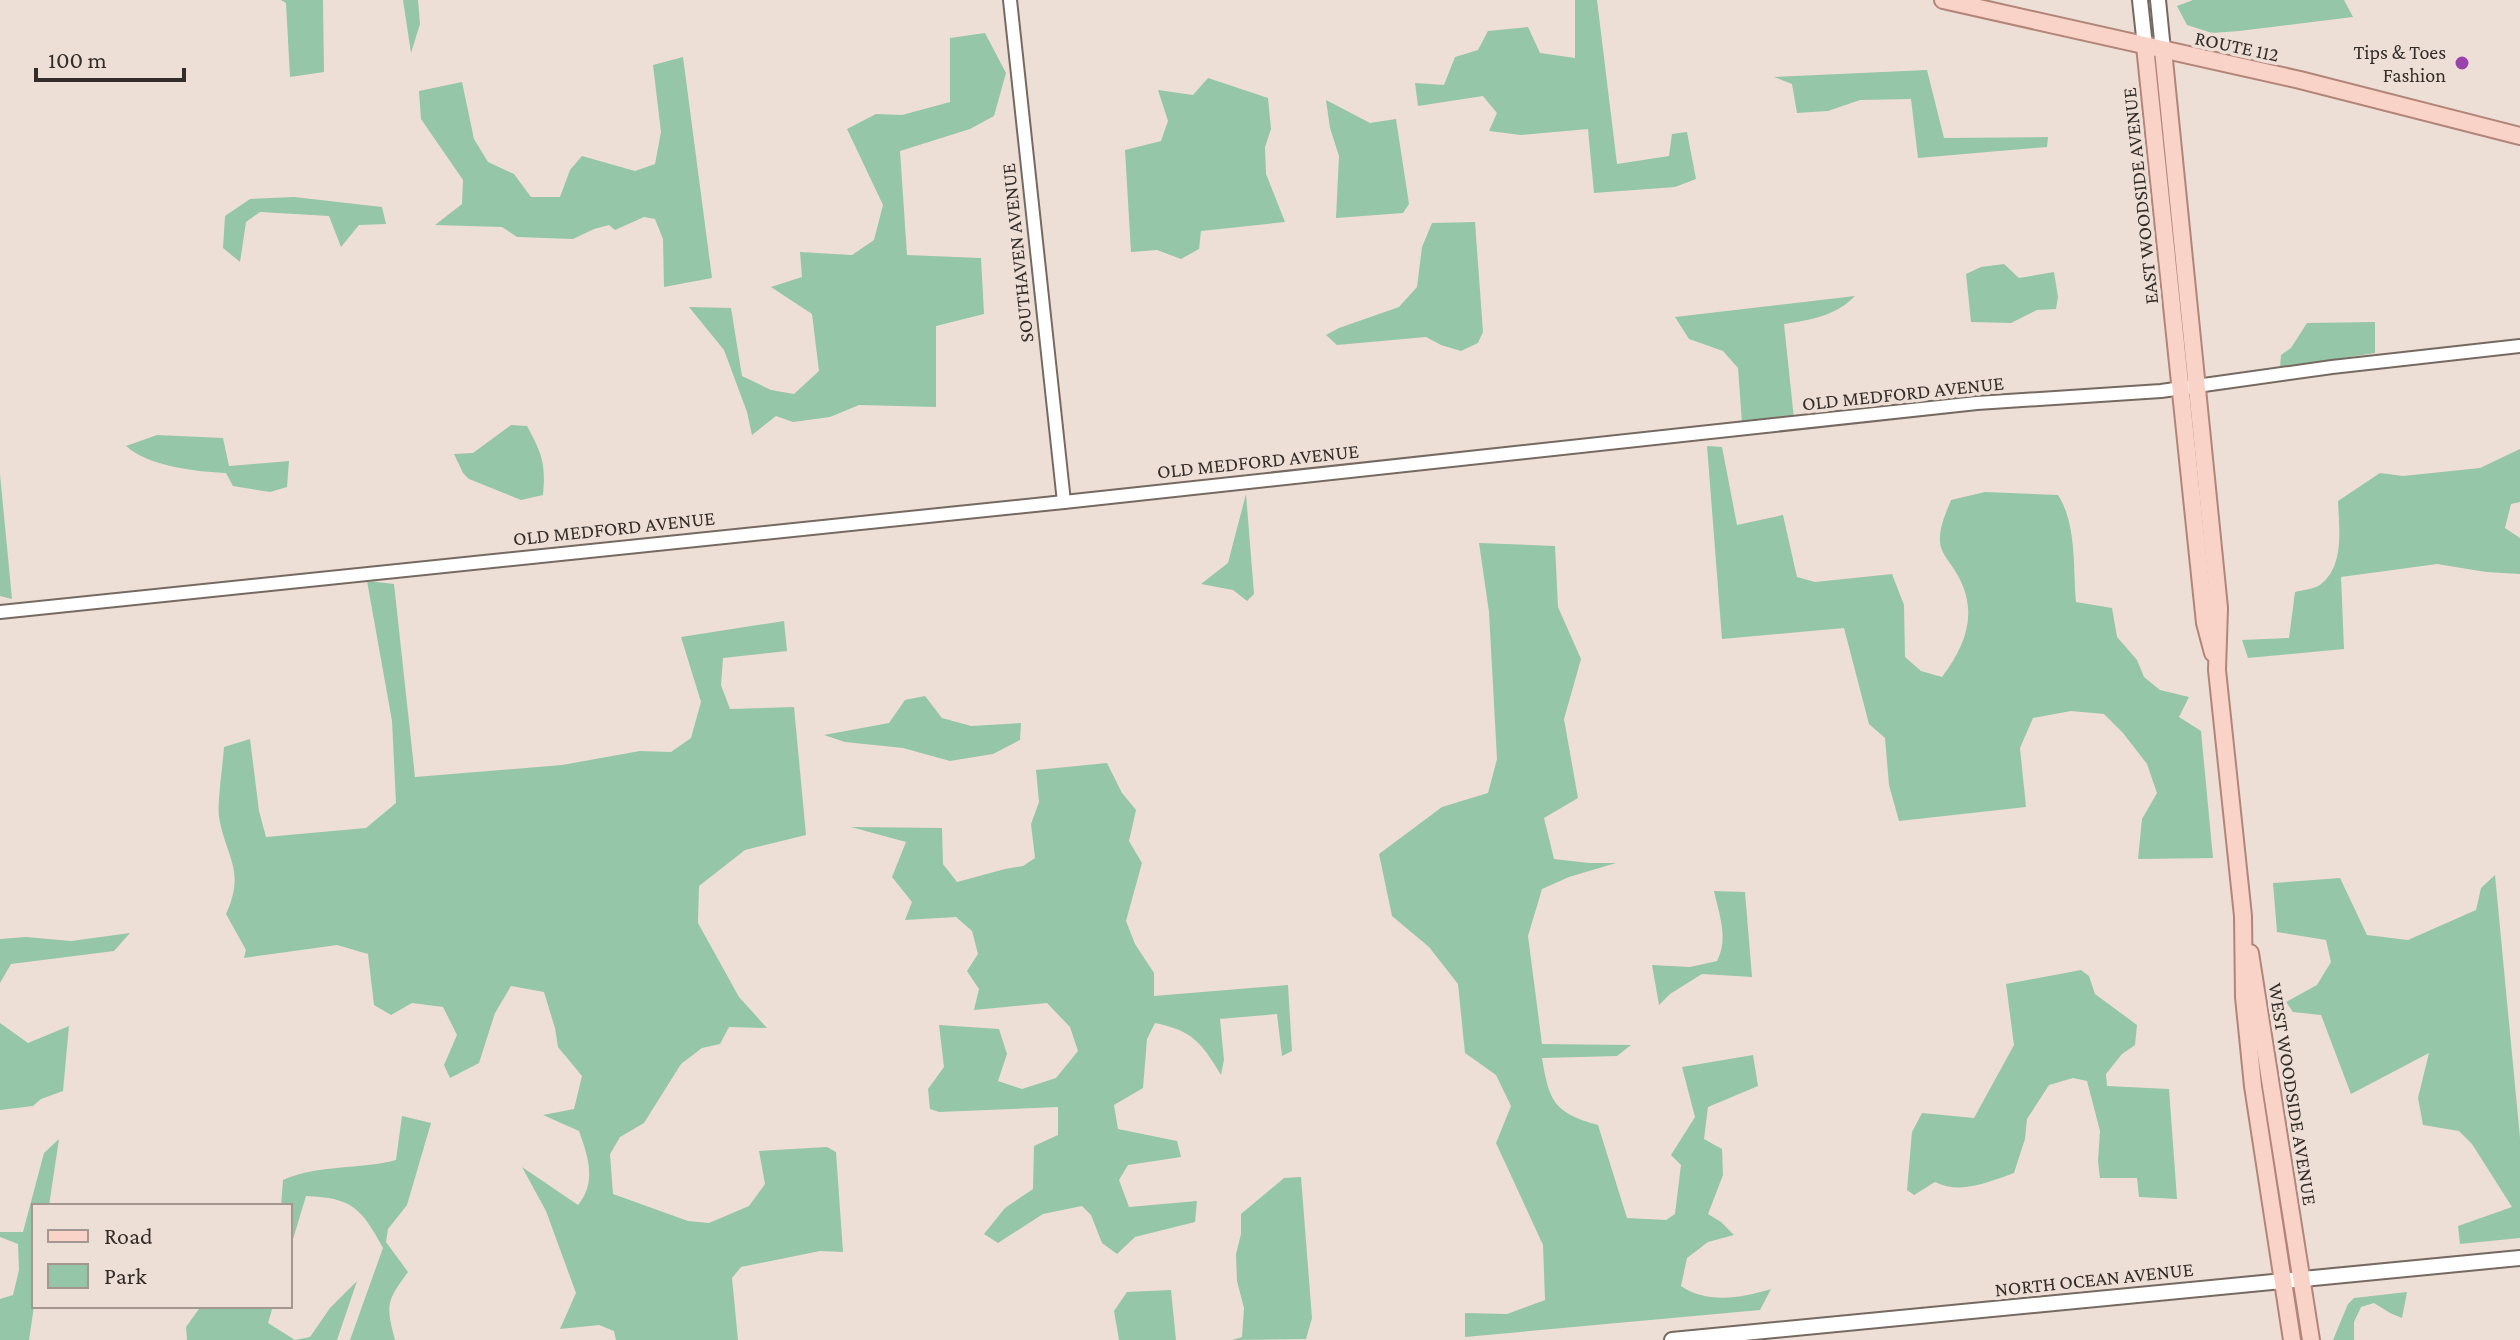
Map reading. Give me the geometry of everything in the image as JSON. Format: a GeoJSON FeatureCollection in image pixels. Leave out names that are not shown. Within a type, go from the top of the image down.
{"type":"FeatureCollection","features":[{"type":"Feature","properties":{"kind":"main road","name":"ROUTE 112"},"geometry":{"type":"LineString","coordinates":[[1943,0],[2300,80],[2520,136]]}},
{"type":"Feature","properties":{"kind":"main road","name":"EAST WOODSIDE AVENUE"},"geometry":{"type":"LineString","coordinates":[[2140,0],[2180,388]]}},
{"type":"Feature","properties":{"kind":"main road","name":"EAST WOODSIDE AVENUE"},"geometry":{"type":"LineString","coordinates":[[2158,0],[2206,465]]}},
{"type":"Feature","properties":{"kind":"main road","name":"WEST WOODSIDE AVENUE"},"geometry":{"type":"LineString","coordinates":[[2180,388],[2205,623],[2217,670]]}},
{"type":"Feature","properties":{"kind":"main road","name":"WEST WOODSIDE AVENUE"},"geometry":{"type":"LineString","coordinates":[[2206,465],[2219,608],[2217,670],[2243,916],[2244,997],[2252,1072],[2292,1340]]}},
{"type":"Feature","properties":{"kind":"main road","name":"WEST WOODSIDE AVENUE"},"geometry":{"type":"LineString","coordinates":[[2243,916],[2259,994],[2311,1340]]}},
{"type":"Feature","properties":{"kind":"main road","name":"NORTH OCEAN AVENUE"},"geometry":{"type":"LineString","coordinates":[[1672,1340],[2520,1258]]}},
{"type":"Feature","properties":{"kind":"street","name":"SOUTHAVEN AVENUE"},"geometry":{"type":"LineString","coordinates":[[1010,0],[1064,502]]}},
{"type":"Feature","properties":{"kind":"street","name":"OLD MEDFORD AVENUE"},"geometry":{"type":"LineString","coordinates":[[0,612],[1064,502],[1977,403],[2180,388],[2520,346]]}},
{"type":"Feature","properties":{"kind":"green space"},"geometry":{"type":"Polygon","coordinates":[[[281,0],[323,0],[324,72],[290,77],[286,3],[281,0]]]}},
{"type":"Feature","properties":{"kind":"green space"},"geometry":{"type":"Polygon","coordinates":[[[403,0],[418,0],[420,24],[411,53],[403,0]]]}},
{"type":"Feature","properties":{"kind":"green space"},"geometry":{"type":"Polygon","coordinates":[[[1575,0],[1597,0],[1617,164],[1669,156],[1672,134],[1687,132],[1696,179],[1675,187],[1594,193],[1588,129],[1521,135],[1489,131],[1497,113],[1483,96],[1418,106],[1415,83],[1444,85],[1455,57],[1478,50],[1488,31],[1528,27],[1540,53],[1575,58],[1575,0]]]}},
{"type":"Feature","properties":{"kind":"green space"},"geometry":{"type":"Polygon","coordinates":[[[2193,0],[2344,0],[2353,17],[2212,33],[2187,25],[2177,6],[2193,0]]]}},
{"type":"Feature","properties":{"kind":"green space"},"geometry":{"type":"Polygon","coordinates":[[[985,33],[1006,73],[994,116],[970,129],[900,151],[907,255],[981,258],[984,314],[936,326],[936,407],[859,405],[830,417],[793,422],[776,416],[752,435],[747,412],[724,350],[689,307],[731,308],[742,376],[771,390],[794,394],[819,371],[812,314],[771,287],[802,277],[800,252],[852,255],[874,240],[883,205],[847,129],[876,114],[902,115],[950,102],[950,38],[985,33]]]}},
{"type":"Feature","properties":{"kind":"green space"},"geometry":{"type":"Polygon","coordinates":[[[683,57],[712,278],[664,287],[663,239],[655,219],[644,217],[615,230],[609,225],[573,239],[517,237],[502,227],[435,225],[462,204],[463,180],[421,119],[419,91],[462,82],[474,139],[488,162],[514,174],[531,197],[560,197],[570,170],[582,156],[635,171],[655,164],[661,132],[653,65],[683,57]]]}},
{"type":"Feature","properties":{"kind":"green space"},"geometry":{"type":"Polygon","coordinates":[[[1927,70],[1944,138],[2048,137],[2047,147],[1918,158],[1911,99],[1860,100],[1828,111],[1797,113],[1792,84],[1774,77],[1927,70]]]}},
{"type":"Feature","properties":{"kind":"green space"},"geometry":{"type":"Polygon","coordinates":[[[1208,78],[1268,98],[1271,129],[1265,147],[1266,174],[1285,222],[1201,231],[1199,249],[1181,259],[1157,250],[1131,252],[1125,150],[1161,141],[1168,121],[1158,90],[1193,95],[1208,78]]]}},
{"type":"Feature","properties":{"kind":"green space"},"geometry":{"type":"Polygon","coordinates":[[[1326,100],[1370,123],[1396,119],[1409,204],[1403,213],[1336,218],[1339,156],[1330,128],[1326,100]]]}},
{"type":"Feature","properties":{"kind":"green space"},"geometry":{"type":"Polygon","coordinates":[[[294,197],[382,207],[386,224],[359,225],[341,247],[329,216],[260,212],[246,222],[240,262],[223,248],[225,216],[250,199],[294,197]]]}},
{"type":"Feature","properties":{"kind":"green space"},"geometry":{"type":"Polygon","coordinates":[[[1475,222],[1483,332],[1478,343],[1461,351],[1426,337],[1337,345],[1326,335],[1399,307],[1417,287],[1422,247],[1432,223],[1475,222]]]}},
{"type":"Feature","properties":{"kind":"green space"},"geometry":{"type":"Polygon","coordinates":[[[2004,264],[2019,278],[2054,272],[2058,297],[2056,309],[2037,310],[2011,323],[1971,322],[1966,274],[1981,267],[2004,264]]]}},
{"type":"Feature","properties":{"kind":"green space"},"geometry":{"type":"Polygon","coordinates":[[[1855,296],[1831,313],[1784,324],[1794,419],[1742,423],[1738,368],[1723,351],[1689,339],[1675,317],[1855,296]]]}},
{"type":"Feature","properties":{"kind":"green space"},"geometry":{"type":"Polygon","coordinates":[[[2375,322],[2375,353],[2280,368],[2281,355],[2291,348],[2307,323],[2375,322]]]}},
{"type":"Feature","properties":{"kind":"green space"},"geometry":{"type":"Polygon","coordinates":[[[511,425],[527,426],[536,444],[543,466],[543,495],[521,500],[469,479],[454,454],[473,453],[511,425]]]}},
{"type":"Feature","properties":{"kind":"green space"},"geometry":{"type":"Polygon","coordinates":[[[157,435],[223,438],[229,466],[289,461],[287,487],[270,492],[233,486],[226,473],[159,463],[126,446],[157,435]]]}},
{"type":"Feature","properties":{"kind":"green space"},"geometry":{"type":"Polygon","coordinates":[[[1707,446],[1722,447],[1737,525],[1783,515],[1797,577],[1815,582],[1892,574],[1904,605],[1905,657],[1921,671],[1942,677],[1958,653],[1968,615],[1964,588],[1941,546],[1942,526],[1951,500],[1985,492],[2058,495],[2071,533],[2076,602],[2112,608],[2117,637],[2137,660],[2144,677],[2160,690],[2189,697],[2179,717],[2201,731],[2213,858],[2138,859],[2142,819],[2157,793],[2147,764],[2104,714],[2071,711],[2033,718],[2020,748],[2026,807],[1899,821],[1889,785],[1885,738],[1869,724],[1844,628],[1722,639],[1707,446]]]}},
{"type":"Feature","properties":{"kind":"green space"},"geometry":{"type":"Polygon","coordinates":[[[2520,449],[2520,502],[2511,504],[2505,528],[2520,538],[2520,574],[2437,564],[2341,577],[2344,649],[2248,658],[2242,640],[2289,638],[2295,592],[2320,585],[2334,568],[2339,546],[2338,501],[2380,473],[2403,476],[2480,468],[2520,449]]]}},
{"type":"Feature","properties":{"kind":"green space"},"geometry":{"type":"Polygon","coordinates":[[[0,474],[12,599],[0,596],[0,474]]]}},
{"type":"Feature","properties":{"kind":"green space"},"geometry":{"type":"Polygon","coordinates":[[[1246,494],[1254,594],[1247,601],[1233,590],[1201,584],[1228,563],[1246,494]]]}},
{"type":"Feature","properties":{"kind":"green space"},"geometry":{"type":"Polygon","coordinates":[[[1479,543],[1555,546],[1558,607],[1581,659],[1564,719],[1578,798],[1544,818],[1554,859],[1616,863],[1542,889],[1528,936],[1542,1044],[1631,1045],[1617,1056],[1542,1058],[1551,1095],[1572,1116],[1598,1125],[1627,1218],[1666,1220],[1675,1214],[1681,1165],[1671,1155],[1695,1117],[1682,1067],[1753,1055],[1758,1086],[1708,1107],[1704,1139],[1722,1149],[1723,1175],[1708,1214],[1734,1235],[1708,1242],[1687,1258],[1681,1286],[1702,1295],[1725,1298],[1771,1289],[1760,1310],[1465,1337],[1465,1313],[1507,1314],[1545,1300],[1543,1245],[1496,1143],[1511,1106],[1496,1075],[1465,1053],[1458,984],[1429,947],[1392,916],[1379,854],[1442,807],[1488,793],[1497,759],[1489,612],[1479,543]]]}},
{"type":"Feature","properties":{"kind":"green space"},"geometry":{"type":"Polygon","coordinates":[[[367,581],[394,584],[415,777],[562,765],[640,751],[671,752],[691,738],[701,702],[681,637],[784,621],[787,651],[723,658],[721,685],[730,709],[794,707],[806,835],[745,850],[699,886],[698,923],[739,997],[767,1028],[729,1027],[720,1044],[702,1048],[681,1064],[644,1123],[620,1137],[610,1154],[613,1194],[688,1221],[709,1223],[749,1206],[765,1184],[759,1151],[827,1147],[836,1152],[843,1252],[820,1251],[741,1267],[732,1278],[738,1340],[616,1340],[614,1331],[599,1325],[560,1329],[576,1293],[546,1211],[522,1167],[578,1205],[587,1187],[589,1169],[579,1131],[543,1115],[574,1109],[582,1076],[558,1047],[544,992],[511,986],[495,1013],[479,1063],[450,1078],[444,1065],[457,1035],[443,1007],[412,1003],[391,1015],[374,1005],[368,954],[337,945],[244,958],[246,950],[226,914],[232,899],[234,875],[219,817],[224,747],[250,739],[259,811],[266,837],[366,828],[396,803],[392,721],[367,581]]]}},
{"type":"Feature","properties":{"kind":"green space"},"geometry":{"type":"Polygon","coordinates":[[[925,696],[942,718],[971,726],[1021,723],[1020,740],[993,754],[950,761],[903,748],[845,742],[824,735],[889,723],[905,700],[925,696]]]}},
{"type":"Feature","properties":{"kind":"green space"},"geometry":{"type":"Polygon","coordinates":[[[1107,763],[1122,793],[1136,810],[1129,841],[1142,863],[1126,921],[1135,944],[1154,973],[1154,996],[1288,985],[1292,1051],[1282,1056],[1277,1014],[1220,1019],[1224,1060],[1221,1075],[1195,1040],[1179,1030],[1155,1023],[1147,1039],[1143,1088],[1114,1105],[1118,1129],[1177,1141],[1181,1157],[1128,1165],[1119,1180],[1129,1207],[1197,1201],[1195,1222],[1135,1237],[1117,1254],[1102,1243],[1091,1215],[1082,1206],[1043,1214],[998,1243],[984,1234],[1005,1208],[1033,1189],[1034,1146],[1058,1135],[1058,1107],[939,1112],[930,1109],[928,1089],[944,1067],[939,1025],[999,1029],[1007,1054],[998,1081],[1022,1089],[1056,1078],[1078,1051],[1070,1027],[1047,1003],[974,1010],[979,989],[967,971],[978,954],[972,931],[956,917],[905,920],[912,902],[892,877],[906,842],[851,827],[942,828],[943,864],[957,882],[1023,866],[1035,858],[1031,824],[1039,802],[1036,770],[1107,763]]]}},
{"type":"Feature","properties":{"kind":"green space"},"geometry":{"type":"Polygon","coordinates":[[[2495,875],[2520,1138],[2520,1238],[2460,1244],[2458,1226],[2512,1207],[2472,1144],[2459,1131],[2423,1125],[2418,1098],[2429,1053],[2351,1094],[2321,1015],[2293,1012],[2286,1002],[2317,985],[2331,962],[2326,940],[2277,932],[2273,883],[2340,878],[2367,935],[2408,940],[2476,910],[2481,888],[2495,875]]]}},
{"type":"Feature","properties":{"kind":"green space"},"geometry":{"type":"Polygon","coordinates":[[[1714,891],[1745,892],[1752,977],[1702,974],[1670,994],[1659,1005],[1652,965],[1690,967],[1717,961],[1721,953],[1723,935],[1714,891]]]}},
{"type":"Feature","properties":{"kind":"green space"},"geometry":{"type":"Polygon","coordinates":[[[130,933],[114,951],[11,964],[0,983],[0,939],[26,937],[71,941],[130,933]]]}},
{"type":"Feature","properties":{"kind":"green space"},"geometry":{"type":"Polygon","coordinates":[[[2081,970],[2089,976],[2095,994],[2137,1025],[2135,1045],[2122,1054],[2106,1074],[2107,1086],[2169,1089],[2177,1199],[2139,1197],[2137,1178],[2100,1178],[2100,1131],[2087,1081],[2073,1078],[2049,1085],[2027,1119],[2025,1139],[2014,1173],[1974,1186],[1945,1186],[1935,1182],[1914,1195],[1907,1190],[1912,1132],[1922,1113],[1974,1118],[2014,1045],[2006,984],[2081,970]]]}},
{"type":"Feature","properties":{"kind":"green space"},"geometry":{"type":"Polygon","coordinates":[[[0,1023],[28,1043],[69,1026],[63,1091],[41,1099],[33,1106],[0,1110],[0,1023]]]}},
{"type":"Feature","properties":{"kind":"green space"},"geometry":{"type":"Polygon","coordinates":[[[402,1116],[431,1123],[407,1205],[388,1229],[386,1242],[408,1272],[395,1290],[390,1304],[395,1340],[350,1340],[383,1248],[368,1223],[354,1208],[335,1199],[306,1196],[292,1242],[292,1204],[281,1204],[283,1180],[325,1169],[396,1160],[402,1116]]]}},
{"type":"Feature","properties":{"kind":"green space"},"geometry":{"type":"Polygon","coordinates":[[[59,1139],[49,1204],[32,1204],[34,1308],[29,1340],[0,1340],[0,1299],[13,1295],[19,1270],[18,1244],[0,1237],[0,1232],[23,1232],[44,1153],[59,1139]]]}},
{"type":"Feature","properties":{"kind":"green space"},"geometry":{"type":"Polygon","coordinates":[[[1301,1177],[1312,1318],[1306,1339],[1232,1340],[1242,1337],[1244,1308],[1237,1281],[1236,1254],[1241,1234],[1241,1214],[1284,1178],[1301,1177]]]}},
{"type":"Feature","properties":{"kind":"green space"},"geometry":{"type":"Polygon","coordinates":[[[357,1281],[337,1340],[295,1340],[310,1337],[330,1308],[357,1281]]]}},
{"type":"Feature","properties":{"kind":"green space"},"geometry":{"type":"Polygon","coordinates":[[[1171,1290],[1176,1340],[1119,1340],[1114,1311],[1127,1292],[1171,1290]]]}},
{"type":"Feature","properties":{"kind":"green space"},"geometry":{"type":"Polygon","coordinates":[[[2407,1292],[2402,1318],[2374,1303],[2361,1307],[2354,1322],[2354,1340],[2333,1340],[2348,1304],[2354,1298],[2407,1292]]]}},
{"type":"Feature","properties":{"kind":"green space"},"geometry":{"type":"Polygon","coordinates":[[[200,1308],[272,1308],[268,1323],[295,1340],[187,1340],[186,1327],[200,1308]]]}},
{"type":"Feature","properties":{"kind":"place","name":"Tips & Toes Fashion"},"geometry":{"type":"Point","coordinates":[2462,63]}}]}
